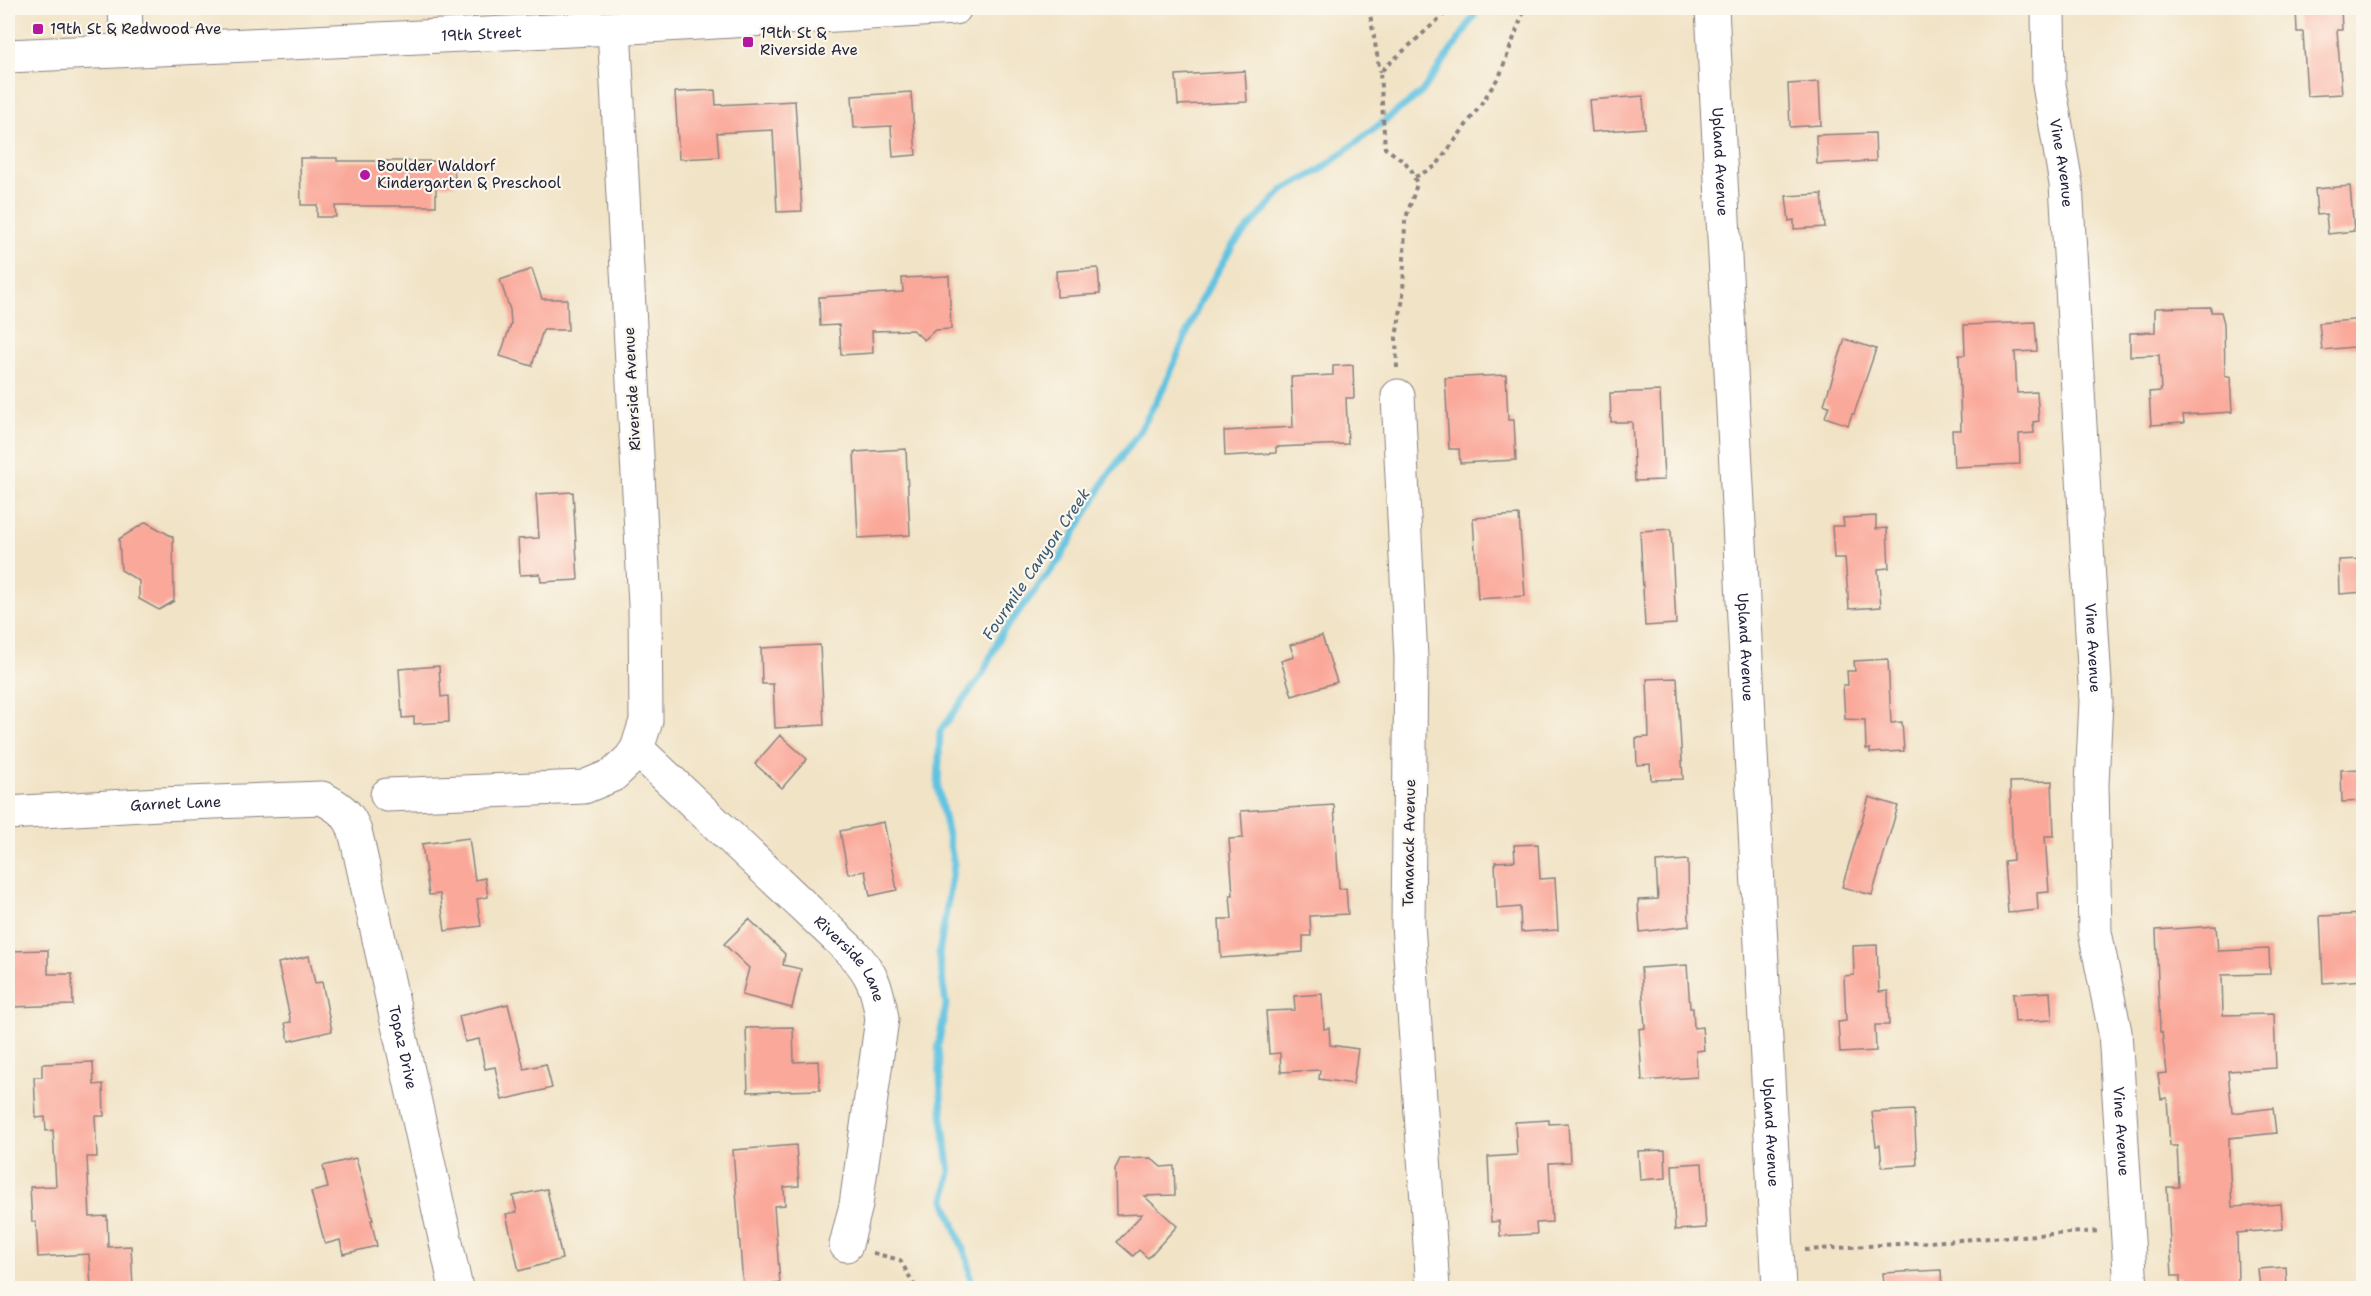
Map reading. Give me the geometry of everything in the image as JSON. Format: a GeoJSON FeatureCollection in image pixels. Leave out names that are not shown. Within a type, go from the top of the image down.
{"type":"FeatureCollection","features":[{"type":"Feature","properties":{"kind":"street"},"geometry":{"type":"LineString","coordinates":[[125,8],[127,50]]}},
{"type":"Feature","properties":{"kind":"street","name":"19th Street"},"geometry":{"type":"LineString","coordinates":[[8,56],[955,8]]}},
{"type":"Feature","properties":{"kind":"street","name":"Upland Avenue"},"geometry":{"type":"LineString","coordinates":[[1712,8],[1779,1288]]}},
{"type":"Feature","properties":{"kind":"street","name":"Vine Avenue"},"geometry":{"type":"LineString","coordinates":[[2048,8],[2049,85],[2066,184],[2096,701],[2092,830],[2095,932],[2115,1032],[2131,1288]]}},
{"type":"Feature","properties":{"kind":"street","name":"Riverside Avenue"},"geometry":{"type":"LineString","coordinates":[[614,27],[645,605],[646,721],[636,749]]}},
{"type":"Feature","properties":{"kind":"street","name":"Tamarack Avenue"},"geometry":{"type":"LineString","coordinates":[[1398,396],[1411,658],[1408,924],[1433,1288]]}},
{"type":"Feature","properties":{"kind":"street"},"geometry":{"type":"LineString","coordinates":[[387,795],[584,787],[613,775],[630,759],[636,749]]}},
{"type":"Feature","properties":{"kind":"street","name":"Riverside Lane"},"geometry":{"type":"LineString","coordinates":[[636,749],[868,969],[878,993],[882,1019],[856,1205],[846,1245]]}},
{"type":"Feature","properties":{"kind":"street","name":"Garnet Lane"},"geometry":{"type":"LineString","coordinates":[[8,813],[322,798],[341,808]]}},
{"type":"Feature","properties":{"kind":"street","name":"Topaz Drive"},"geometry":{"type":"LineString","coordinates":[[341,808],[353,822],[456,1288]]}},
{"type":"Feature","properties":{"kind":"path"},"geometry":{"type":"LineString","coordinates":[[1369,8],[1380,72],[1385,148],[1405,162],[1417,184],[1405,221],[1403,298],[1396,337],[1398,396]]}},
{"type":"Feature","properties":{"kind":"path"},"geometry":{"type":"LineString","coordinates":[[1380,72],[1451,8]]}},
{"type":"Feature","properties":{"kind":"path"},"geometry":{"type":"LineString","coordinates":[[1414,177],[1436,166],[1500,75],[1525,8]]}},
{"type":"Feature","properties":{"kind":"path"},"geometry":{"type":"LineString","coordinates":[[1777,1251],[2127,1230]]}},
{"type":"Feature","properties":{"kind":"path"},"geometry":{"type":"LineString","coordinates":[[846,1245],[900,1260],[916,1288]]}},
{"type":"Feature","properties":{"kind":"building"},"geometry":{"type":"Polygon","coordinates":[[[2296,8],[2341,8],[2342,30],[2337,30],[2342,94],[2307,96],[2303,32],[2297,32],[2296,8]]]}},
{"type":"Feature","properties":{"kind":"building"},"geometry":{"type":"Polygon","coordinates":[[[1245,71],[1247,102],[1178,105],[1176,75],[1245,71]]]}},
{"type":"Feature","properties":{"kind":"building"},"geometry":{"type":"Polygon","coordinates":[[[1819,82],[1821,125],[1790,127],[1788,84],[1819,82]]]}},
{"type":"Feature","properties":{"kind":"building"},"geometry":{"type":"Polygon","coordinates":[[[715,90],[716,105],[795,101],[802,211],[777,212],[773,130],[717,133],[719,157],[679,159],[675,92],[715,90]]]}},
{"type":"Feature","properties":{"kind":"building"},"geometry":{"type":"Polygon","coordinates":[[[911,92],[916,155],[893,157],[891,126],[854,128],[852,96],[911,92]]]}},
{"type":"Feature","properties":{"kind":"building"},"geometry":{"type":"Polygon","coordinates":[[[1643,96],[1645,128],[1592,132],[1589,100],[1643,96]]]}},
{"type":"Feature","properties":{"kind":"building"},"geometry":{"type":"Polygon","coordinates":[[[1875,133],[1876,161],[1817,164],[1816,135],[1875,133]]]}},
{"type":"Feature","properties":{"kind":"building"},"geometry":{"type":"Polygon","coordinates":[[[300,158],[337,158],[337,161],[454,161],[455,185],[436,185],[436,206],[335,206],[336,217],[317,217],[317,205],[301,205],[300,158]]]}},
{"type":"Feature","properties":{"kind":"building"},"geometry":{"type":"Polygon","coordinates":[[[2350,186],[2354,231],[2328,234],[2326,214],[2317,215],[2315,189],[2350,186]]]}},
{"type":"Feature","properties":{"kind":"building"},"geometry":{"type":"Polygon","coordinates":[[[1822,194],[1825,227],[1794,229],[1794,220],[1789,221],[1786,196],[1822,194]]]}},
{"type":"Feature","properties":{"kind":"building"},"geometry":{"type":"Polygon","coordinates":[[[1098,268],[1100,294],[1057,297],[1056,271],[1098,268]]]}},
{"type":"Feature","properties":{"kind":"building"},"geometry":{"type":"Polygon","coordinates":[[[532,269],[542,299],[567,299],[568,330],[543,330],[532,366],[500,356],[511,324],[510,310],[500,280],[532,269]]]}},
{"type":"Feature","properties":{"kind":"building"},"geometry":{"type":"Polygon","coordinates":[[[949,276],[951,329],[935,330],[924,340],[913,330],[872,331],[873,353],[841,355],[839,325],[820,326],[819,297],[903,292],[902,278],[949,276]]]}},
{"type":"Feature","properties":{"kind":"building"},"geometry":{"type":"Polygon","coordinates":[[[2211,307],[2211,312],[2221,312],[2224,323],[2225,376],[2230,376],[2232,412],[2183,415],[2184,423],[2151,425],[2149,392],[2161,391],[2159,355],[2130,356],[2130,333],[2155,332],[2155,308],[2211,307]]]}},
{"type":"Feature","properties":{"kind":"building"},"geometry":{"type":"Polygon","coordinates":[[[2364,319],[2364,346],[2322,350],[2319,323],[2364,319]]]}},
{"type":"Feature","properties":{"kind":"building"},"geometry":{"type":"Polygon","coordinates":[[[2035,322],[2037,351],[2015,352],[2017,393],[2037,392],[2039,421],[2033,422],[2034,433],[2019,434],[2020,464],[1954,467],[1952,430],[1961,430],[1959,355],[1965,355],[1964,325],[2035,322]]]}},
{"type":"Feature","properties":{"kind":"building"},"geometry":{"type":"Polygon","coordinates":[[[1845,339],[1876,349],[1854,414],[1848,425],[1825,417],[1829,406],[1824,404],[1845,339]]]}},
{"type":"Feature","properties":{"kind":"building"},"geometry":{"type":"Polygon","coordinates":[[[1353,365],[1354,398],[1346,398],[1348,444],[1276,447],[1276,453],[1225,456],[1224,431],[1293,427],[1291,377],[1333,375],[1333,366],[1353,365]]]}},
{"type":"Feature","properties":{"kind":"building"},"geometry":{"type":"Polygon","coordinates":[[[1506,375],[1508,420],[1514,420],[1516,460],[1460,463],[1459,449],[1449,449],[1445,378],[1506,375]]]}},
{"type":"Feature","properties":{"kind":"building"},"geometry":{"type":"Polygon","coordinates":[[[1660,391],[1664,480],[1635,481],[1632,422],[1611,422],[1610,393],[1660,391]]]}},
{"type":"Feature","properties":{"kind":"building"},"geometry":{"type":"Polygon","coordinates":[[[906,449],[910,535],[858,538],[854,452],[906,449]]]}},
{"type":"Feature","properties":{"kind":"building"},"geometry":{"type":"Polygon","coordinates":[[[573,492],[578,580],[541,582],[540,574],[520,575],[518,539],[539,538],[536,494],[573,492]]]}},
{"type":"Feature","properties":{"kind":"building"},"geometry":{"type":"Polygon","coordinates":[[[1519,515],[1525,596],[1478,599],[1473,518],[1519,515]]]}},
{"type":"Feature","properties":{"kind":"building"},"geometry":{"type":"Polygon","coordinates":[[[1876,516],[1876,529],[1887,528],[1889,568],[1878,569],[1881,607],[1849,609],[1845,558],[1834,558],[1832,526],[1844,526],[1843,518],[1876,516]]]}},
{"type":"Feature","properties":{"kind":"building"},"geometry":{"type":"Polygon","coordinates":[[[146,522],[173,537],[174,601],[159,610],[139,599],[139,581],[121,570],[119,539],[146,522]]]}},
{"type":"Feature","properties":{"kind":"building"},"geometry":{"type":"Polygon","coordinates":[[[1671,529],[1676,624],[1645,626],[1640,531],[1671,529]]]}},
{"type":"Feature","properties":{"kind":"building"},"geometry":{"type":"Polygon","coordinates":[[[2364,559],[2364,592],[2340,594],[2339,560],[2364,559]]]}},
{"type":"Feature","properties":{"kind":"building"},"geometry":{"type":"Polygon","coordinates":[[[1322,636],[1337,682],[1292,696],[1281,661],[1294,657],[1290,645],[1322,636]]]}},
{"type":"Feature","properties":{"kind":"building"},"geometry":{"type":"Polygon","coordinates":[[[820,645],[824,725],[775,728],[773,684],[762,684],[761,648],[820,645]]]}},
{"type":"Feature","properties":{"kind":"building"},"geometry":{"type":"Polygon","coordinates":[[[1888,659],[1891,723],[1902,722],[1904,751],[1870,753],[1870,749],[1866,749],[1865,720],[1845,719],[1843,685],[1848,685],[1847,671],[1855,671],[1854,661],[1888,659]]]}},
{"type":"Feature","properties":{"kind":"building"},"geometry":{"type":"Polygon","coordinates":[[[439,666],[441,697],[448,696],[449,722],[414,724],[414,717],[402,718],[399,669],[439,666]]]}},
{"type":"Feature","properties":{"kind":"building"},"geometry":{"type":"Polygon","coordinates":[[[1677,678],[1683,779],[1651,780],[1650,764],[1637,765],[1636,738],[1649,737],[1647,679],[1677,678]]]}},
{"type":"Feature","properties":{"kind":"building"},"geometry":{"type":"Polygon","coordinates":[[[780,735],[807,759],[782,788],[755,764],[780,735]]]}},
{"type":"Feature","properties":{"kind":"building"},"geometry":{"type":"Polygon","coordinates":[[[2364,769],[2364,801],[2342,802],[2341,770],[2364,769]]]}},
{"type":"Feature","properties":{"kind":"building"},"geometry":{"type":"Polygon","coordinates":[[[2052,781],[2054,836],[2045,836],[2049,892],[2037,893],[2038,910],[2008,913],[2004,861],[2013,860],[2010,782],[2052,781]]]}},
{"type":"Feature","properties":{"kind":"building"},"geometry":{"type":"Polygon","coordinates":[[[1869,797],[1898,806],[1872,895],[1842,887],[1869,797]]]}},
{"type":"Feature","properties":{"kind":"building"},"geometry":{"type":"Polygon","coordinates":[[[1334,805],[1339,889],[1346,888],[1348,914],[1310,916],[1311,936],[1303,936],[1303,952],[1221,958],[1219,919],[1232,919],[1230,895],[1233,895],[1229,839],[1243,838],[1241,811],[1334,805]]]}},
{"type":"Feature","properties":{"kind":"building"},"geometry":{"type":"Polygon","coordinates":[[[884,822],[897,890],[870,896],[865,871],[848,874],[840,831],[884,822]]]}},
{"type":"Feature","properties":{"kind":"building"},"geometry":{"type":"Polygon","coordinates":[[[469,838],[475,880],[485,878],[488,897],[477,899],[481,926],[445,931],[440,894],[429,895],[422,844],[469,838]]]}},
{"type":"Feature","properties":{"kind":"building"},"geometry":{"type":"Polygon","coordinates":[[[1538,844],[1540,879],[1555,878],[1558,930],[1521,932],[1520,907],[1497,909],[1495,862],[1515,861],[1514,845],[1538,844]]]}},
{"type":"Feature","properties":{"kind":"building"},"geometry":{"type":"Polygon","coordinates":[[[1688,860],[1689,926],[1640,932],[1638,900],[1658,899],[1656,862],[1688,860]]]}},
{"type":"Feature","properties":{"kind":"building"},"geometry":{"type":"Polygon","coordinates":[[[2364,914],[2364,980],[2323,983],[2320,916],[2364,914]]]}},
{"type":"Feature","properties":{"kind":"building"},"geometry":{"type":"Polygon","coordinates":[[[749,919],[785,954],[783,965],[801,969],[792,1008],[742,995],[749,968],[724,944],[749,919]]]}},
{"type":"Feature","properties":{"kind":"building"},"geometry":{"type":"Polygon","coordinates":[[[2216,926],[2218,951],[2269,949],[2270,974],[2222,975],[2223,1015],[2274,1014],[2276,1068],[2228,1071],[2232,1113],[2273,1108],[2276,1133],[2229,1138],[2229,1157],[2232,1207],[2281,1204],[2283,1229],[2237,1233],[2238,1284],[2222,1284],[2222,1288],[2180,1287],[2180,1276],[2172,1276],[2167,1187],[2179,1187],[2177,1146],[2170,1146],[2167,1098],[2161,1099],[2158,1074],[2167,1073],[2162,1032],[2160,1032],[2156,930],[2216,926]]]}},
{"type":"Feature","properties":{"kind":"building"},"geometry":{"type":"Polygon","coordinates":[[[1877,945],[1879,992],[1888,991],[1889,1025],[1875,1025],[1876,1051],[1840,1053],[1838,1022],[1846,1021],[1844,976],[1854,975],[1853,946],[1877,945]]]}},
{"type":"Feature","properties":{"kind":"building"},"geometry":{"type":"Polygon","coordinates":[[[48,950],[48,974],[72,974],[73,1005],[11,1007],[10,951],[48,950]]]}},
{"type":"Feature","properties":{"kind":"building"},"geometry":{"type":"Polygon","coordinates":[[[309,956],[315,983],[322,982],[332,1031],[289,1041],[285,1023],[291,1022],[278,963],[309,956]]]}},
{"type":"Feature","properties":{"kind":"building"},"geometry":{"type":"Polygon","coordinates":[[[1687,965],[1694,1028],[1702,1027],[1704,1050],[1696,1051],[1697,1077],[1642,1081],[1639,1029],[1645,1028],[1641,968],[1687,965]]]}},
{"type":"Feature","properties":{"kind":"building"},"geometry":{"type":"Polygon","coordinates":[[[2050,992],[2052,1020],[2015,1022],[2013,994],[2050,992]]]}},
{"type":"Feature","properties":{"kind":"building"},"geometry":{"type":"Polygon","coordinates":[[[1322,994],[1324,1029],[1329,1028],[1330,1045],[1358,1049],[1353,1084],[1319,1079],[1320,1070],[1281,1072],[1280,1053],[1269,1054],[1266,1011],[1295,1010],[1294,996],[1322,994]]]}},
{"type":"Feature","properties":{"kind":"building"},"geometry":{"type":"Polygon","coordinates":[[[508,1004],[524,1069],[546,1064],[552,1088],[502,1100],[495,1067],[485,1069],[479,1039],[465,1042],[459,1016],[508,1004]]]}},
{"type":"Feature","properties":{"kind":"building"},"geometry":{"type":"Polygon","coordinates":[[[793,1027],[794,1062],[818,1061],[820,1090],[748,1092],[746,1028],[793,1027]]]}},
{"type":"Feature","properties":{"kind":"building"},"geometry":{"type":"Polygon","coordinates":[[[93,1062],[94,1085],[103,1084],[104,1116],[95,1116],[97,1157],[87,1157],[90,1217],[107,1216],[108,1247],[131,1246],[133,1288],[91,1288],[89,1254],[38,1257],[36,1222],[32,1222],[30,1187],[56,1186],[53,1130],[46,1131],[45,1117],[36,1118],[34,1077],[42,1077],[42,1064],[93,1062]]]}},
{"type":"Feature","properties":{"kind":"building"},"geometry":{"type":"Polygon","coordinates":[[[1914,1110],[1917,1165],[1882,1167],[1880,1145],[1876,1146],[1872,1112],[1914,1110]]]}},
{"type":"Feature","properties":{"kind":"building"},"geometry":{"type":"Polygon","coordinates":[[[1549,1120],[1549,1124],[1568,1123],[1570,1162],[1549,1163],[1552,1222],[1536,1223],[1537,1234],[1500,1236],[1499,1221],[1491,1222],[1488,1157],[1517,1155],[1515,1122],[1549,1120]]]}},
{"type":"Feature","properties":{"kind":"building"},"geometry":{"type":"Polygon","coordinates":[[[796,1145],[799,1186],[784,1187],[785,1205],[774,1206],[780,1283],[743,1286],[733,1150],[796,1145]]]}},
{"type":"Feature","properties":{"kind":"building"},"geometry":{"type":"Polygon","coordinates":[[[1665,1150],[1666,1178],[1640,1180],[1638,1151],[1665,1150]]]}},
{"type":"Feature","properties":{"kind":"building"},"geometry":{"type":"Polygon","coordinates":[[[356,1158],[373,1220],[371,1220],[377,1246],[343,1254],[340,1240],[325,1244],[311,1192],[328,1188],[323,1166],[356,1158]]]}},
{"type":"Feature","properties":{"kind":"building"},"geometry":{"type":"Polygon","coordinates":[[[1151,1158],[1161,1167],[1174,1166],[1175,1195],[1144,1196],[1177,1226],[1148,1258],[1139,1250],[1133,1256],[1117,1242],[1142,1214],[1116,1215],[1115,1169],[1120,1159],[1151,1158]]]}},
{"type":"Feature","properties":{"kind":"building"},"geometry":{"type":"Polygon","coordinates":[[[1702,1163],[1706,1228],[1675,1230],[1672,1165],[1702,1163]]]}},
{"type":"Feature","properties":{"kind":"building"},"geometry":{"type":"Polygon","coordinates":[[[547,1189],[562,1259],[519,1271],[506,1214],[517,1212],[513,1196],[547,1189]]]}},
{"type":"Feature","properties":{"kind":"building"},"geometry":{"type":"Polygon","coordinates":[[[2286,1267],[2287,1288],[2260,1288],[2258,1269],[2286,1267]]]}},
{"type":"Feature","properties":{"kind":"building"},"geometry":{"type":"Polygon","coordinates":[[[1941,1270],[1942,1288],[1884,1288],[1883,1273],[1941,1270]]]}},
{"type":"Feature","properties":{"kind":"waterway","name":"Fourmile Canyon Creek"},"geometry":{"type":"LineString","coordinates":[[972,1288],[968,1262],[945,1200],[950,1172],[943,1126],[938,1046],[946,1005],[939,954],[954,864],[938,788],[940,731],[982,675],[1001,634],[1059,560],[1107,477],[1140,431],[1166,383],[1200,302],[1233,245],[1282,191],[1319,171],[1421,93],[1479,8]]}},
{"type":"Feature","properties":{"kind":"place","name":"19th St & Redwood Ave"},"geometry":{"type":"Point","coordinates":[38,29]}},
{"type":"Feature","properties":{"kind":"place","name":"19th St & Riverside Ave"},"geometry":{"type":"Point","coordinates":[748,42]}},
{"type":"Feature","properties":{"kind":"place","name":"Boulder Waldorf Kindergarten & Preschool"},"geometry":{"type":"Point","coordinates":[365,175]}}]}
